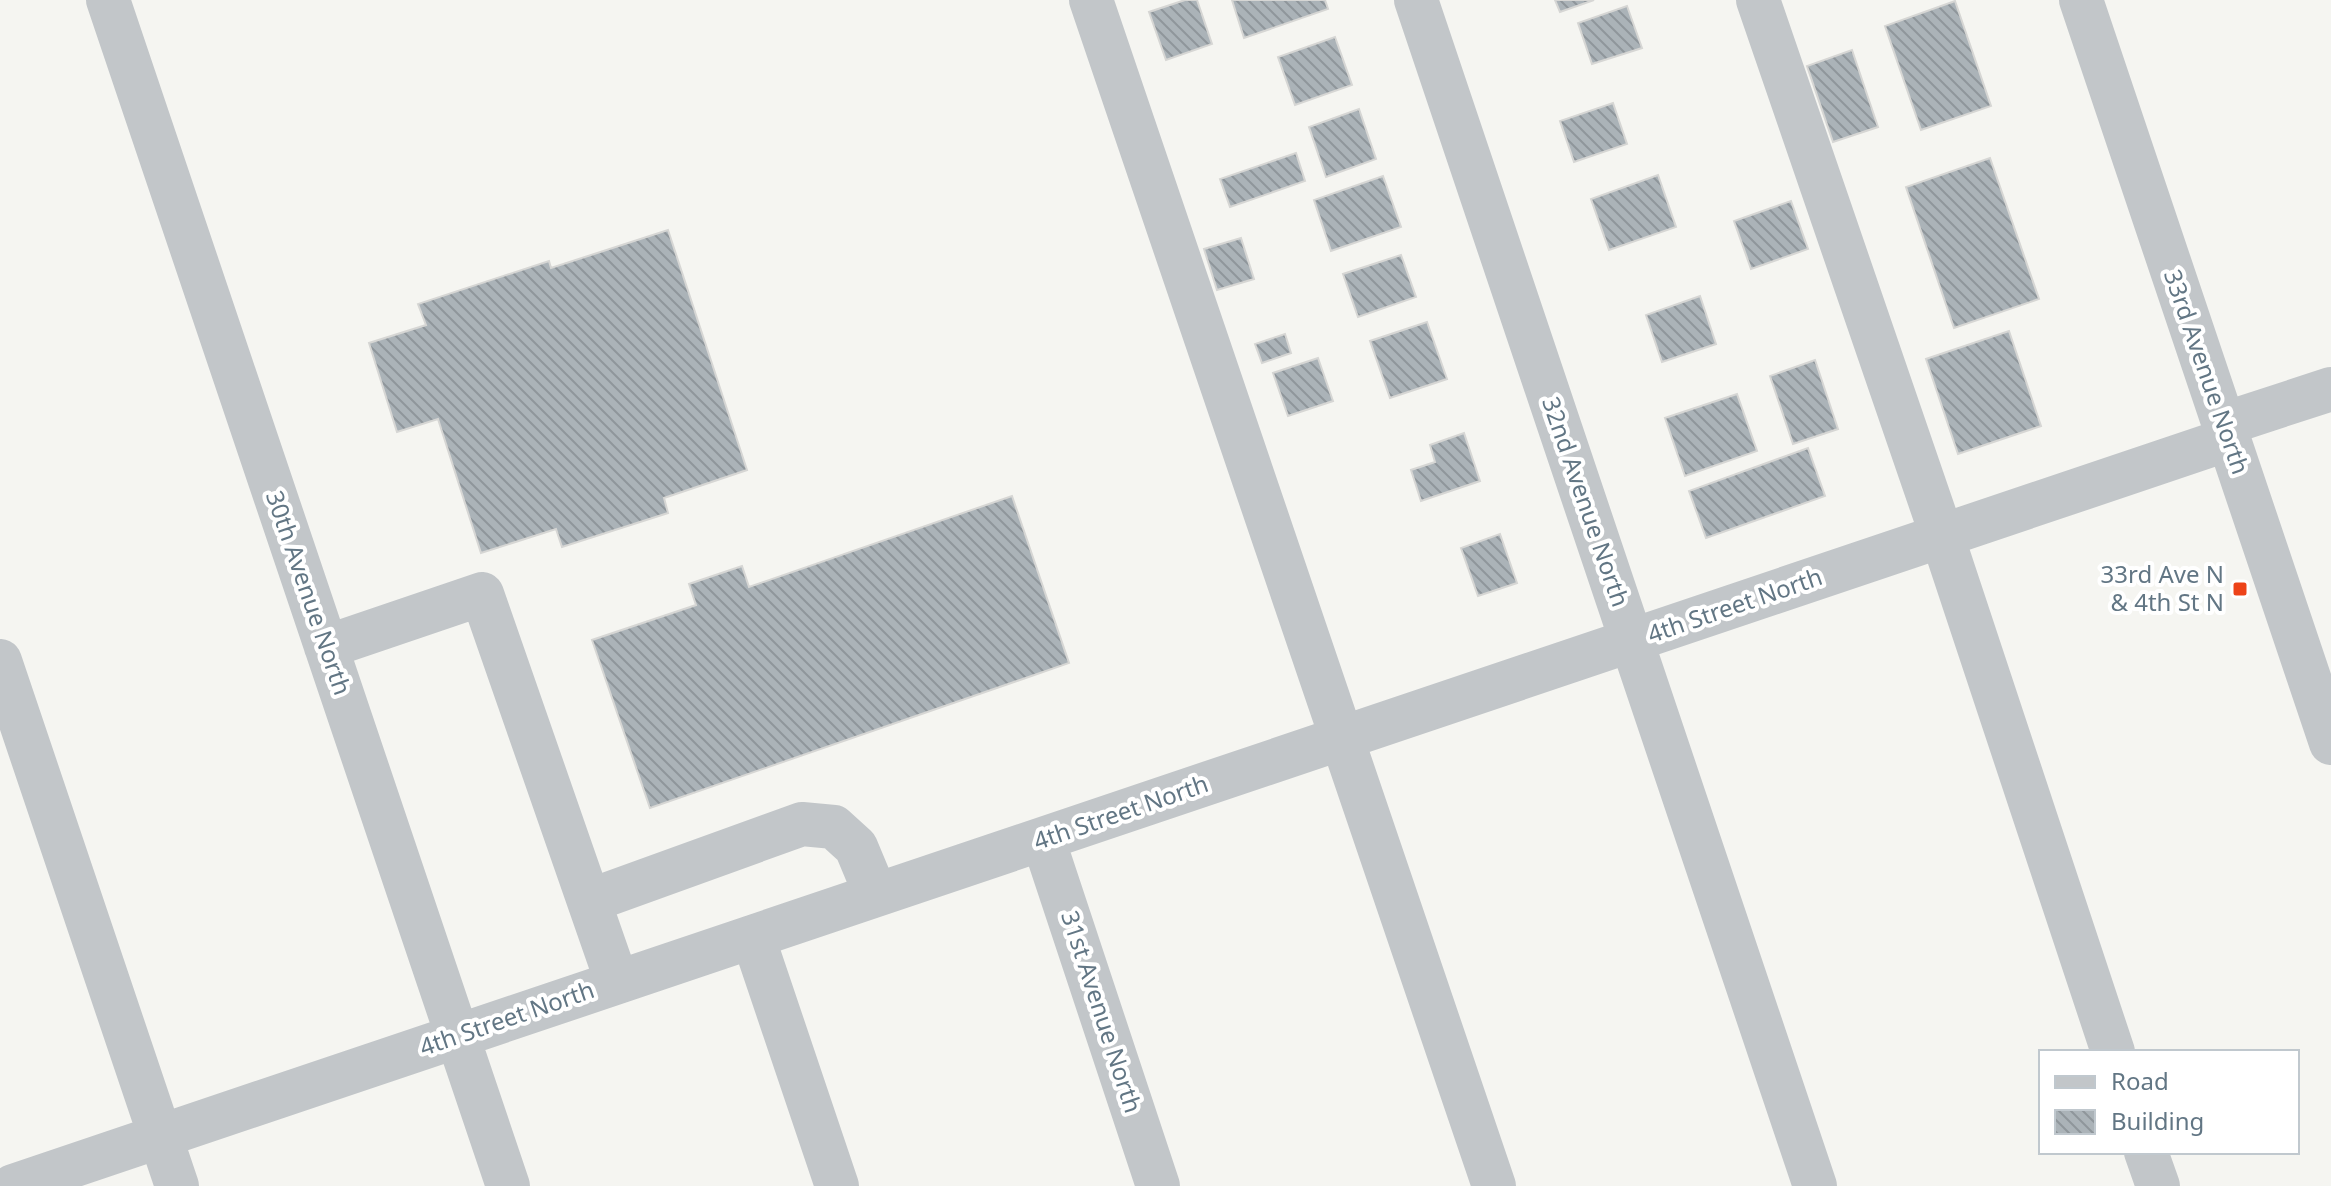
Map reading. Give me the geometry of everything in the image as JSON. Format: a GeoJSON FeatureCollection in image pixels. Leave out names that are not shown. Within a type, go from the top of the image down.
{"type":"FeatureCollection","features":[{"type":"Feature","properties":{"kind":"street","name":"30th Avenue North"},"geometry":{"type":"LineString","coordinates":[[108,0],[508,1186]]}},
{"type":"Feature","properties":{"kind":"street"},"geometry":{"type":"LineString","coordinates":[[1091,0],[1494,1186]]}},
{"type":"Feature","properties":{"kind":"street","name":"32nd Avenue North"},"geometry":{"type":"LineString","coordinates":[[1416,0],[1815,1186]]}},
{"type":"Feature","properties":{"kind":"street"},"geometry":{"type":"LineString","coordinates":[[1758,0],[1942,536],[2112,1050]]}},
{"type":"Feature","properties":{"kind":"street","name":"33rd Avenue North"},"geometry":{"type":"LineString","coordinates":[[2081,0],[2331,743]]}},
{"type":"Feature","properties":{"kind":"street","name":"4th Street North"},"geometry":{"type":"LineString","coordinates":[[13,1186],[1942,536],[2226,432],[2331,389]]}},
{"type":"Feature","properties":{"kind":"street"},"geometry":{"type":"LineString","coordinates":[[326,647],[482,594],[617,982]]}},
{"type":"Feature","properties":{"kind":"street"},"geometry":{"type":"LineString","coordinates":[[0,661],[177,1186]]}},
{"type":"Feature","properties":{"kind":"street"},"geometry":{"type":"LineString","coordinates":[[589,901],[802,824],[834,827],[856,847],[876,895]]}},
{"type":"Feature","properties":{"kind":"street","name":"31st Avenue North"},"geometry":{"type":"LineString","coordinates":[[1043,839],[1158,1186]]}},
{"type":"Feature","properties":{"kind":"street"},"geometry":{"type":"LineString","coordinates":[[753,937],[837,1186]]}},
{"type":"Feature","properties":{"kind":"street"},"geometry":{"type":"LineString","coordinates":[[2147,1154],[2158,1186]]}},
{"type":"Feature","properties":{"kind":"building"},"geometry":{"type":"Polygon","coordinates":[[[1185,0],[1197,0],[1212,44],[1166,60],[1149,12],[1185,0]]]}},
{"type":"Feature","properties":{"kind":"building"},"geometry":{"type":"Polygon","coordinates":[[[1232,0],[1325,0],[1328,9],[1244,38],[1232,0]]]}},
{"type":"Feature","properties":{"kind":"building"},"geometry":{"type":"Polygon","coordinates":[[[1555,0],[1594,0],[1560,12],[1555,0]]]}},
{"type":"Feature","properties":{"kind":"building"},"geometry":{"type":"Polygon","coordinates":[[[1955,1],[1991,106],[1921,130],[1885,26],[1955,1]]]}},
{"type":"Feature","properties":{"kind":"building"},"geometry":{"type":"Polygon","coordinates":[[[1627,6],[1642,48],[1592,64],[1578,23],[1627,6]]]}},
{"type":"Feature","properties":{"kind":"building"},"geometry":{"type":"Polygon","coordinates":[[[1335,37],[1352,85],[1295,105],[1278,57],[1335,37]]]}},
{"type":"Feature","properties":{"kind":"building"},"geometry":{"type":"Polygon","coordinates":[[[1852,50],[1878,127],[1833,142],[1807,66],[1852,50]]]}},
{"type":"Feature","properties":{"kind":"building"},"geometry":{"type":"Polygon","coordinates":[[[1613,103],[1627,144],[1574,162],[1560,121],[1613,103]]]}},
{"type":"Feature","properties":{"kind":"building"},"geometry":{"type":"Polygon","coordinates":[[[1359,109],[1376,159],[1326,177],[1309,127],[1359,109]]]}},
{"type":"Feature","properties":{"kind":"building"},"geometry":{"type":"Polygon","coordinates":[[[1296,153],[1305,181],[1230,207],[1220,179],[1296,153]]]}},
{"type":"Feature","properties":{"kind":"building"},"geometry":{"type":"Polygon","coordinates":[[[1990,158],[2039,299],[1954,328],[1906,187],[1990,158]]]}},
{"type":"Feature","properties":{"kind":"building"},"geometry":{"type":"Polygon","coordinates":[[[1658,175],[1676,227],[1609,250],[1591,199],[1658,175]]]}},
{"type":"Feature","properties":{"kind":"building"},"geometry":{"type":"Polygon","coordinates":[[[1383,176],[1401,227],[1331,251],[1314,200],[1383,176]]]}},
{"type":"Feature","properties":{"kind":"building"},"geometry":{"type":"Polygon","coordinates":[[[1791,201],[1808,249],[1751,269],[1734,221],[1791,201]]]}},
{"type":"Feature","properties":{"kind":"building"},"geometry":{"type":"Polygon","coordinates":[[[668,230],[747,470],[664,498],[668,513],[562,547],[556,529],[481,553],[438,419],[397,432],[369,343],[426,325],[418,304],[549,261],[551,268],[668,230]]]}},
{"type":"Feature","properties":{"kind":"building"},"geometry":{"type":"Polygon","coordinates":[[[1241,238],[1254,279],[1217,290],[1204,249],[1241,238]]]}},
{"type":"Feature","properties":{"kind":"building"},"geometry":{"type":"Polygon","coordinates":[[[1401,255],[1416,297],[1358,317],[1343,274],[1401,255]]]}},
{"type":"Feature","properties":{"kind":"building"},"geometry":{"type":"Polygon","coordinates":[[[1700,296],[1716,344],[1662,362],[1646,315],[1700,296]]]}},
{"type":"Feature","properties":{"kind":"building"},"geometry":{"type":"Polygon","coordinates":[[[1427,322],[1447,379],[1390,398],[1370,341],[1427,322]]]}},
{"type":"Feature","properties":{"kind":"building"},"geometry":{"type":"Polygon","coordinates":[[[2009,331],[2041,426],[1958,454],[1926,359],[2009,331]]]}},
{"type":"Feature","properties":{"kind":"building"},"geometry":{"type":"Polygon","coordinates":[[[1285,334],[1291,353],[1262,363],[1255,344],[1285,334]]]}},
{"type":"Feature","properties":{"kind":"building"},"geometry":{"type":"Polygon","coordinates":[[[1318,358],[1333,401],[1288,416],[1273,373],[1318,358]]]}},
{"type":"Feature","properties":{"kind":"building"},"geometry":{"type":"Polygon","coordinates":[[[1815,360],[1838,429],[1793,444],[1770,376],[1815,360]]]}},
{"type":"Feature","properties":{"kind":"building"},"geometry":{"type":"Polygon","coordinates":[[[1737,394],[1757,451],[1685,476],[1665,418],[1737,394]]]}},
{"type":"Feature","properties":{"kind":"building"},"geometry":{"type":"Polygon","coordinates":[[[1464,433],[1480,481],[1421,501],[1411,470],[1435,462],[1430,445],[1464,433]]]}},
{"type":"Feature","properties":{"kind":"building"},"geometry":{"type":"Polygon","coordinates":[[[1808,448],[1825,496],[1706,538],[1689,491],[1808,448]]]}},
{"type":"Feature","properties":{"kind":"building"},"geometry":{"type":"Polygon","coordinates":[[[1012,496],[1069,663],[650,808],[592,640],[696,605],[689,584],[742,566],[749,587],[1012,496]]]}},
{"type":"Feature","properties":{"kind":"building"},"geometry":{"type":"Polygon","coordinates":[[[1500,534],[1517,583],[1478,596],[1461,548],[1500,534]]]}},
{"type":"Feature","properties":{"kind":"place","name":"33rd Ave N & 4th St N"},"geometry":{"type":"Point","coordinates":[2240,589]}}]}
